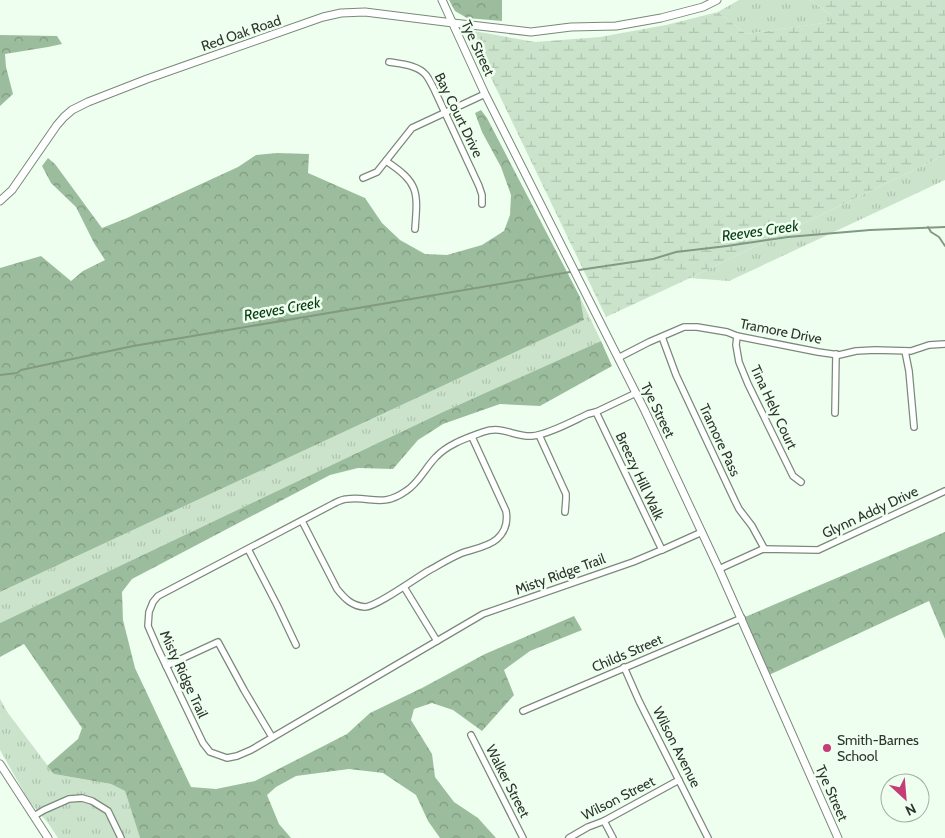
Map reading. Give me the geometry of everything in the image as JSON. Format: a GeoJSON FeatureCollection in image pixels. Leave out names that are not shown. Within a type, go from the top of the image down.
{"type":"FeatureCollection","features":[{"type":"Feature","properties":{"kind":"street","name":"Tye Street"},"geometry":{"type":"LineString","coordinates":[[442,0],[485,94],[636,393],[702,532],[742,618],[838,838]]}},
{"type":"Feature","properties":{"kind":"street","name":"Red Oak Road"},"geometry":{"type":"LineString","coordinates":[[0,201],[12,190],[64,117],[72,110],[88,102],[324,17],[341,13],[365,12],[532,32],[571,27],[616,26],[703,7],[717,0]]}},
{"type":"Feature","properties":{"kind":"street","name":"Bay Court Drive"},"geometry":{"type":"LineString","coordinates":[[389,62],[409,65],[426,74],[479,186],[482,204]]}},
{"type":"Feature","properties":{"kind":"street"},"geometry":{"type":"LineString","coordinates":[[363,178],[376,172],[412,128],[485,94]]}},
{"type":"Feature","properties":{"kind":"street"},"geometry":{"type":"LineString","coordinates":[[386,161],[405,175],[413,185],[417,205],[415,229]]}},
{"type":"Feature","properties":{"kind":"street","name":"Tramore Drive"},"geometry":{"type":"LineString","coordinates":[[618,358],[684,327],[697,326],[737,336],[840,355],[856,351],[911,351],[929,345],[945,344]]}},
{"type":"Feature","properties":{"kind":"street","name":"Tina Hely Court"},"geometry":{"type":"LineString","coordinates":[[737,336],[736,345],[739,362],[748,384],[793,476],[801,482]]}},
{"type":"Feature","properties":{"kind":"street","name":"Tramore Pass"},"geometry":{"type":"LineString","coordinates":[[662,337],[676,375],[735,501],[752,526],[764,548],[763,550]]}},
{"type":"Feature","properties":{"kind":"street"},"geometry":{"type":"LineString","coordinates":[[905,351],[914,427]]}},
{"type":"Feature","properties":{"kind":"street"},"geometry":{"type":"LineString","coordinates":[[835,413],[836,354]]}},
{"type":"Feature","properties":{"kind":"street","name":"Misty Ridge Trail"},"geometry":{"type":"LineString","coordinates":[[636,393],[544,434],[531,436],[492,429],[445,448],[428,466],[416,483],[406,492],[389,500],[346,499],[333,504],[165,591],[153,602],[149,612],[148,626],[166,666],[203,743],[210,752],[228,758],[237,756],[251,750],[483,614],[632,562],[702,532]]}},
{"type":"Feature","properties":{"kind":"street","name":"Breezy Hill Walk"},"geometry":{"type":"LineString","coordinates":[[596,412],[662,550]]}},
{"type":"Feature","properties":{"kind":"street"},"geometry":{"type":"LineString","coordinates":[[539,435],[566,494],[564,512]]}},
{"type":"Feature","properties":{"kind":"street"},"geometry":{"type":"LineString","coordinates":[[302,520],[337,589],[345,599],[352,604],[367,607],[376,603],[445,561],[491,542],[504,531],[507,518],[506,511],[472,437]]}},
{"type":"Feature","properties":{"kind":"street","name":"Glynn Addy Drive"},"geometry":{"type":"LineString","coordinates":[[719,568],[763,550],[818,550],[945,490]]}},
{"type":"Feature","properties":{"kind":"street"},"geometry":{"type":"LineString","coordinates":[[248,549],[296,646]]}},
{"type":"Feature","properties":{"kind":"street"},"geometry":{"type":"LineString","coordinates":[[404,587],[437,641]]}},
{"type":"Feature","properties":{"kind":"street","name":"Childs Street"},"geometry":{"type":"LineString","coordinates":[[523,711],[742,618]]}},
{"type":"Feature","properties":{"kind":"street"},"geometry":{"type":"LineString","coordinates":[[166,666],[218,642],[272,737]]}},
{"type":"Feature","properties":{"kind":"street","name":"Wilson Avenue"},"geometry":{"type":"LineString","coordinates":[[624,667],[639,701],[708,838]]}},
{"type":"Feature","properties":{"kind":"street","name":"Walker Street"},"geometry":{"type":"LineString","coordinates":[[471,735],[523,838]]}},
{"type":"Feature","properties":{"kind":"street"},"geometry":{"type":"LineString","coordinates":[[0,764],[48,838]]}},
{"type":"Feature","properties":{"kind":"street","name":"Wilson Street"},"geometry":{"type":"LineString","coordinates":[[569,838],[680,780]]}},
{"type":"Feature","properties":{"kind":"street"},"geometry":{"type":"LineString","coordinates":[[34,816],[69,799],[82,798],[92,801],[108,811],[121,838]]}},
{"type":"Feature","properties":{"kind":"street"},"geometry":{"type":"LineString","coordinates":[[604,821],[613,838]]}},
{"type":"Feature","properties":{"kind":"green space"},"geometry":{"type":"Polygon","coordinates":[[[449,0],[502,0],[502,21],[467,18],[455,11],[449,0]]]}},
{"type":"Feature","properties":{"kind":"green space"},"geometry":{"type":"Polygon","coordinates":[[[739,0],[810,0],[831,15],[831,22],[746,34],[718,12],[739,0]]]}},
{"type":"Feature","properties":{"kind":"green space"},"geometry":{"type":"Polygon","coordinates":[[[810,0],[945,0],[945,155],[606,317],[468,30],[535,42],[600,37],[666,25],[718,12],[746,34],[830,22],[831,15],[810,0]]]}},
{"type":"Feature","properties":{"kind":"green space"},"geometry":{"type":"Polygon","coordinates":[[[0,35],[57,36],[62,44],[5,54],[6,67],[13,94],[0,106],[0,35]]]}},
{"type":"Feature","properties":{"kind":"green space"},"geometry":{"type":"Polygon","coordinates":[[[481,110],[487,118],[580,297],[584,320],[0,592],[0,268],[41,256],[71,281],[83,271],[105,260],[76,207],[51,183],[42,166],[48,158],[55,164],[102,228],[238,167],[256,155],[277,153],[309,154],[308,173],[365,198],[382,223],[400,240],[425,254],[447,255],[482,245],[504,231],[510,215],[511,195],[501,167],[482,132],[475,113],[481,110]]]}},
{"type":"Feature","properties":{"kind":"green space"},"geometry":{"type":"Polygon","coordinates":[[[945,155],[945,180],[729,281],[690,278],[945,155]]]}},
{"type":"Feature","properties":{"kind":"green space"},"geometry":{"type":"Polygon","coordinates":[[[580,297],[601,341],[445,411],[0,623],[0,592],[584,320],[580,297]]]}},
{"type":"Feature","properties":{"kind":"green space"},"geometry":{"type":"Polygon","coordinates":[[[601,341],[612,366],[540,406],[500,404],[443,424],[418,440],[393,469],[358,468],[330,475],[132,579],[122,592],[123,620],[135,668],[191,787],[216,789],[255,781],[347,734],[370,713],[485,654],[574,616],[582,630],[530,651],[504,670],[514,695],[482,731],[453,710],[432,703],[414,709],[411,720],[432,754],[435,777],[454,802],[478,818],[496,838],[440,838],[428,821],[416,795],[383,773],[349,769],[296,776],[276,787],[267,795],[279,824],[291,838],[140,838],[125,791],[111,784],[54,774],[47,766],[78,739],[82,728],[24,644],[0,657],[0,623],[445,411],[601,341]]]}},
{"type":"Feature","properties":{"kind":"green space"},"geometry":{"type":"Polygon","coordinates":[[[945,532],[945,639],[929,601],[769,675],[745,617],[945,532]]]}},
{"type":"Feature","properties":{"kind":"green space"},"geometry":{"type":"Polygon","coordinates":[[[0,699],[8,713],[54,774],[111,784],[125,791],[140,838],[58,838],[29,801],[0,750],[0,699]]]}},
{"type":"Feature","properties":{"kind":"waterway"},"geometry":{"type":"LineString","coordinates":[[928,227],[931,232],[939,237],[945,246]]}},
{"type":"Feature","properties":{"kind":"waterway","name":"Reeves Creek"},"geometry":{"type":"LineString","coordinates":[[579,270],[653,259],[676,252],[788,237],[870,230],[945,227]]}},
{"type":"Feature","properties":{"kind":"waterway","name":"Reeves Creek"},"geometry":{"type":"LineString","coordinates":[[0,375],[17,373],[21,370],[133,346],[570,272]]}},
{"type":"Feature","properties":{"kind":"place","name":"Smith-Barnes School"},"geometry":{"type":"Point","coordinates":[827,748]}}]}
